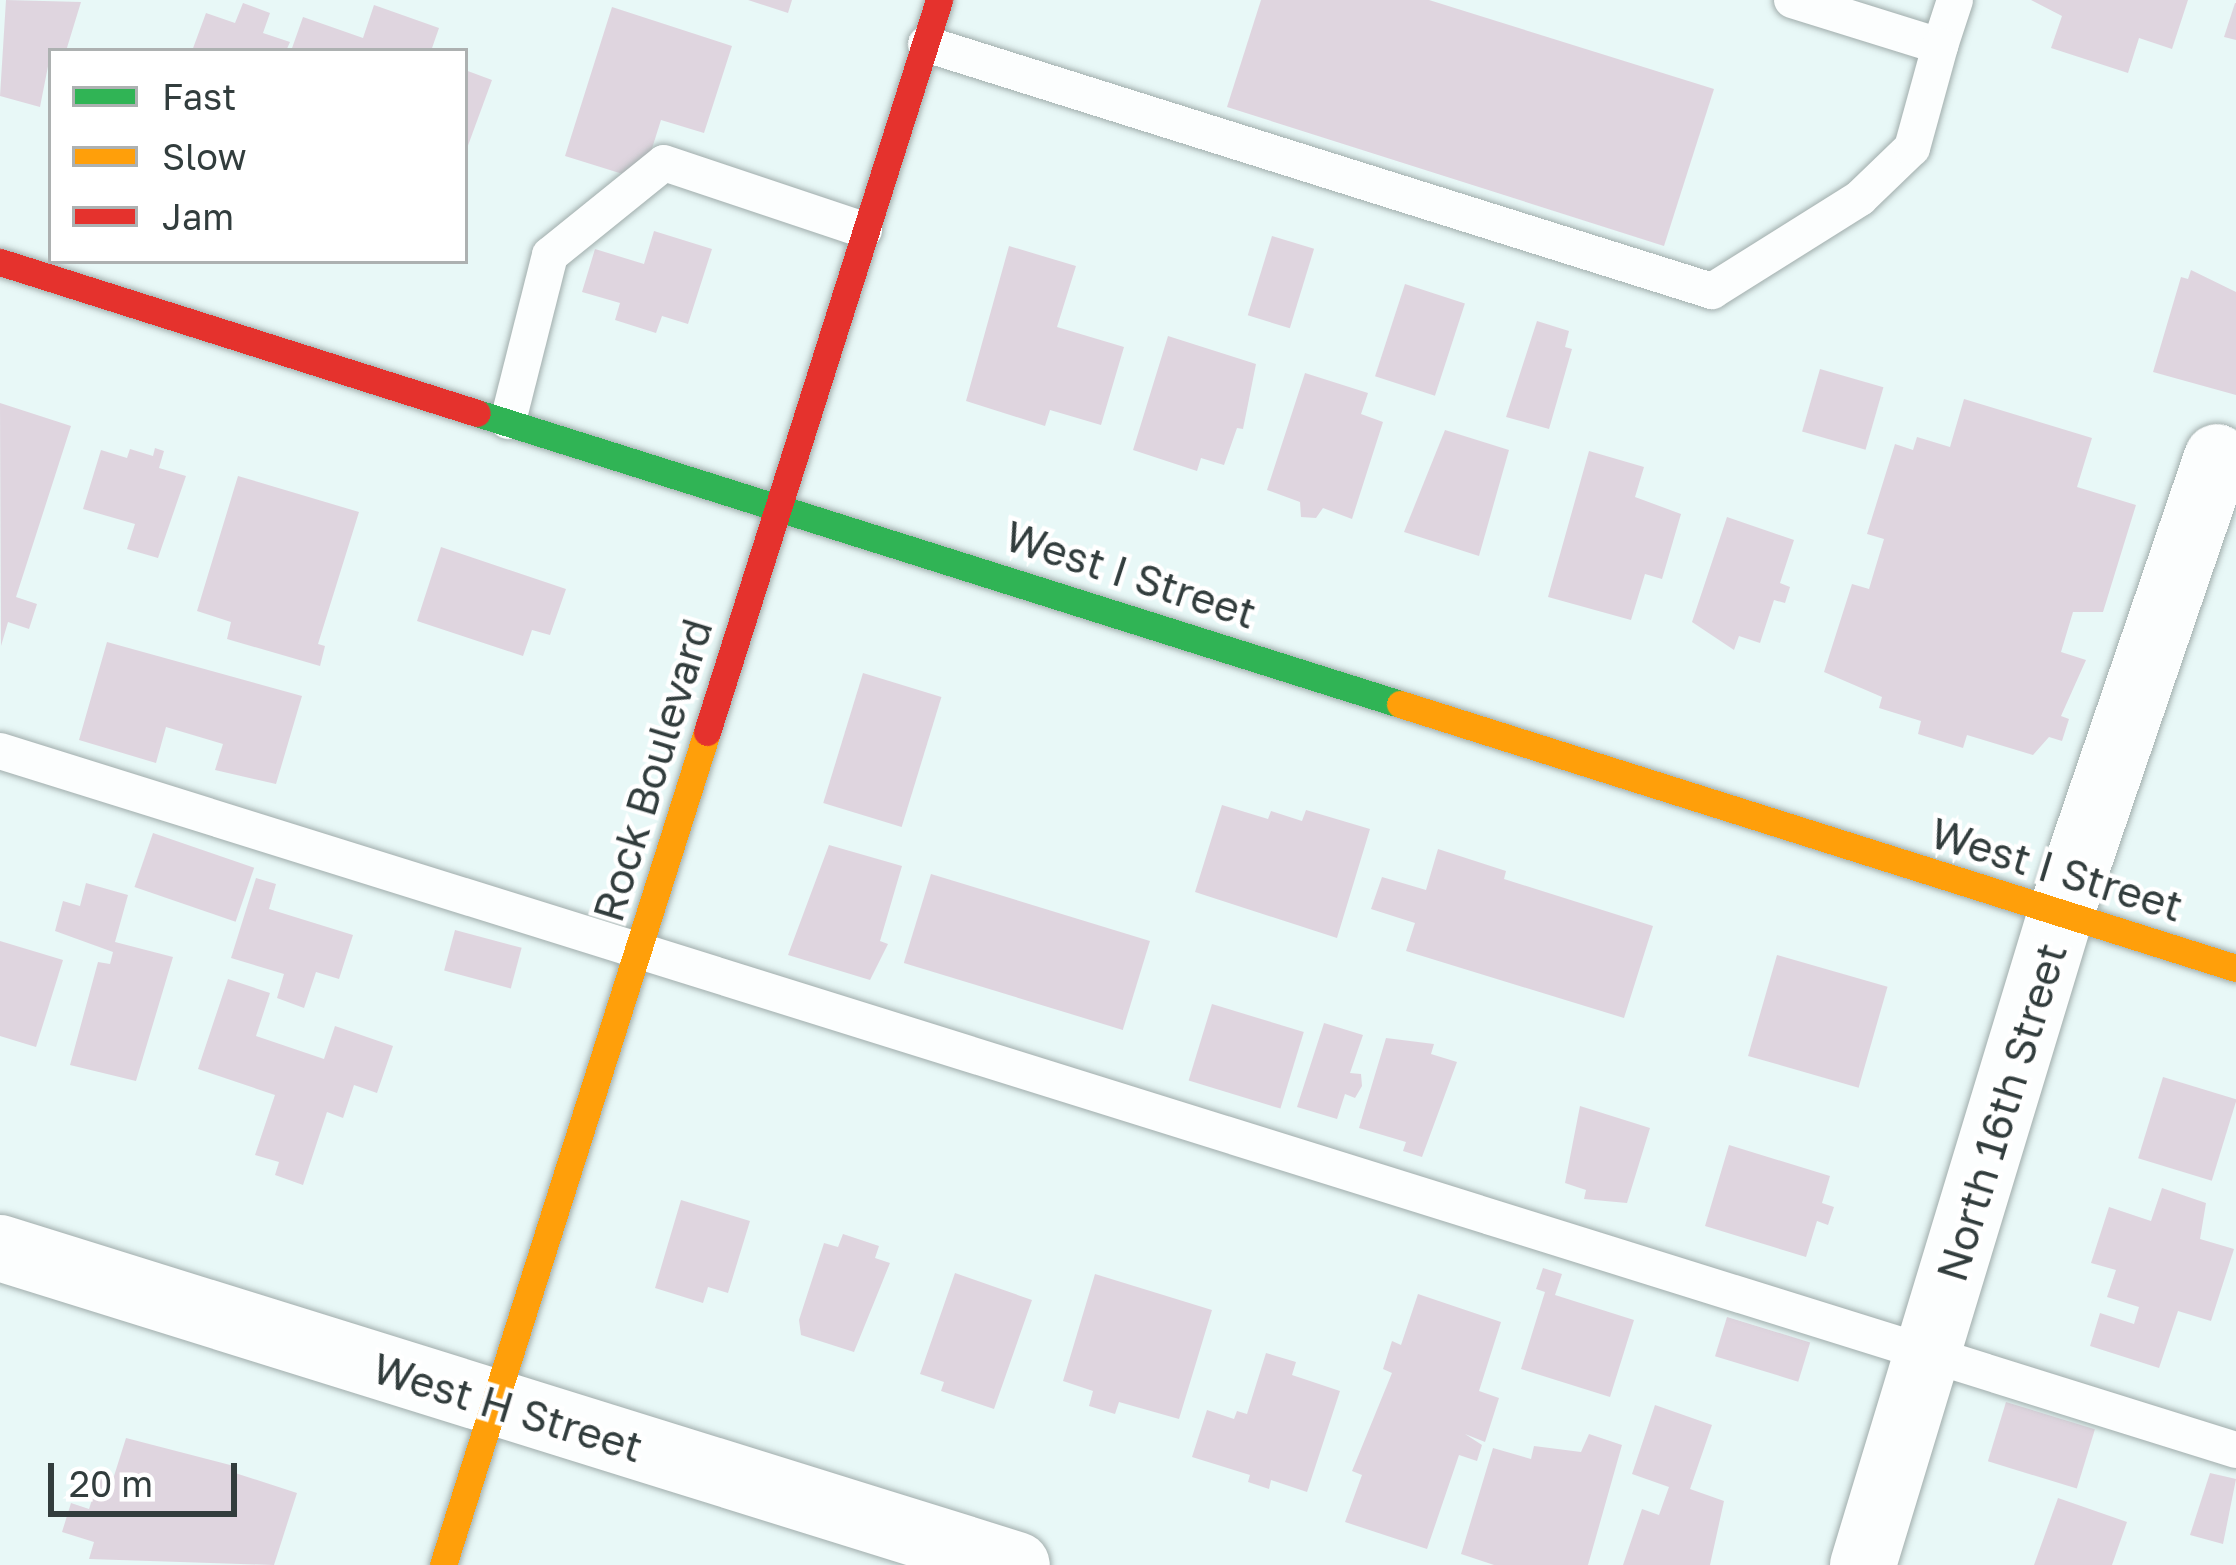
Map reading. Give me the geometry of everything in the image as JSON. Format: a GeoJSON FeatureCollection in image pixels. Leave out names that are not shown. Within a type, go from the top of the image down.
{"type":"FeatureCollection","features":[{"type":"Feature","properties":{"kind":"street","name":"Rock Boulevard"},"geometry":{"type":"LineString","coordinates":[[443,1565],[939,0]]}},
{"type":"Feature","properties":{"kind":"street","name":"West I Street"},"geometry":{"type":"LineString","coordinates":[[0,262],[2236,968]]}},
{"type":"Feature","properties":{"kind":"street","name":"North 16th Street"},"geometry":{"type":"LineString","coordinates":[[1863,1565],[2060,916],[2220,482]]}},
{"type":"Feature","properties":{"kind":"street","name":"West H Street"},"geometry":{"type":"LineString","coordinates":[[0,1248],[1017,1565]]}},
{"type":"Feature","properties":{"kind":"lane"},"geometry":{"type":"LineString","coordinates":[[1792,0],[1940,46]]}},
{"type":"Feature","properties":{"kind":"lane"},"geometry":{"type":"LineString","coordinates":[[926,44],[1712,291],[1860,198],[1912,148],[1955,0]]}},
{"type":"Feature","properties":{"kind":"lane"},"geometry":{"type":"LineString","coordinates":[[508,421],[550,255],[664,163],[864,230]]}},
{"type":"Feature","properties":{"kind":"lane"},"geometry":{"type":"LineString","coordinates":[[0,751],[2236,1450]]}},
{"type":"Feature","properties":{"kind":"building"},"geometry":{"type":"Polygon","coordinates":[[[6,0],[81,2],[67,48],[48,48],[40,107],[0,96],[6,0]]]}},
{"type":"Feature","properties":{"kind":"building"},"geometry":{"type":"Polygon","coordinates":[[[748,0],[792,0],[788,13],[748,0]]]}},
{"type":"Feature","properties":{"kind":"building"},"geometry":{"type":"Polygon","coordinates":[[[1261,0],[1429,0],[1714,89],[1664,246],[1227,107],[1261,0]]]}},
{"type":"Feature","properties":{"kind":"building"},"geometry":{"type":"Polygon","coordinates":[[[2031,0],[2188,0],[2172,49],[2139,38],[2128,73],[2051,48],[2062,16],[2031,0]]]}},
{"type":"Feature","properties":{"kind":"building"},"geometry":{"type":"Polygon","coordinates":[[[243,3],[270,13],[263,33],[290,42],[287,48],[193,48],[206,13],[235,23],[243,3]]]}},
{"type":"Feature","properties":{"kind":"building"},"geometry":{"type":"Polygon","coordinates":[[[2236,3],[2236,40],[2224,37],[2236,3]]]}},
{"type":"Feature","properties":{"kind":"building"},"geometry":{"type":"Polygon","coordinates":[[[374,5],[439,28],[432,48],[292,48],[303,17],[363,38],[374,5]]]}},
{"type":"Feature","properties":{"kind":"building"},"geometry":{"type":"Polygon","coordinates":[[[612,7],[732,46],[704,133],[661,120],[642,180],[565,156],[612,7]]]}},
{"type":"Feature","properties":{"kind":"building"},"geometry":{"type":"Polygon","coordinates":[[[468,71],[492,80],[468,146],[468,71]]]}},
{"type":"Feature","properties":{"kind":"building"},"geometry":{"type":"Polygon","coordinates":[[[654,231],[712,249],[688,324],[662,316],[656,333],[615,320],[620,303],[582,292],[595,249],[644,264],[654,231]]]}},
{"type":"Feature","properties":{"kind":"building"},"geometry":{"type":"Polygon","coordinates":[[[1272,236],[1314,249],[1290,328],[1248,315],[1272,236]]]}},
{"type":"Feature","properties":{"kind":"building"},"geometry":{"type":"Polygon","coordinates":[[[1009,246],[1076,266],[1057,327],[1124,347],[1101,425],[1050,410],[1045,426],[966,401],[1009,246]]]}},
{"type":"Feature","properties":{"kind":"building"},"geometry":{"type":"Polygon","coordinates":[[[2191,270],[2236,292],[2236,395],[2153,372],[2181,277],[2188,279],[2191,270]]]}},
{"type":"Feature","properties":{"kind":"building"},"geometry":{"type":"Polygon","coordinates":[[[1405,284],[1465,303],[1435,396],[1375,376],[1405,284]]]}},
{"type":"Feature","properties":{"kind":"building"},"geometry":{"type":"Polygon","coordinates":[[[1537,321],[1569,331],[1565,347],[1572,349],[1549,429],[1506,417],[1537,321]]]}},
{"type":"Feature","properties":{"kind":"building"},"geometry":{"type":"Polygon","coordinates":[[[1168,336],[1256,364],[1243,429],[1237,428],[1224,465],[1201,458],[1197,471],[1133,450],[1168,336]]]}},
{"type":"Feature","properties":{"kind":"building"},"geometry":{"type":"Polygon","coordinates":[[[1820,369],[1883,387],[1866,450],[1802,431],[1820,369]]]}},
{"type":"Feature","properties":{"kind":"building"},"geometry":{"type":"Polygon","coordinates":[[[1305,373],[1368,393],[1361,414],[1383,422],[1352,519],[1323,508],[1316,518],[1301,517],[1300,502],[1267,490],[1305,373]]]}},
{"type":"Feature","properties":{"kind":"building"},"geometry":{"type":"Polygon","coordinates":[[[1964,399],[2092,438],[2077,487],[2136,505],[2103,612],[2073,612],[2061,652],[2086,660],[2061,716],[2069,719],[2062,741],[2049,737],[2033,755],[1967,735],[1963,748],[1918,734],[1921,721],[1879,708],[1882,697],[1824,672],[1852,584],[1869,589],[1884,539],[1867,534],[1895,444],[1913,450],[1917,437],[1950,447],[1964,399]]]}},
{"type":"Feature","properties":{"kind":"building"},"geometry":{"type":"Polygon","coordinates":[[[0,403],[71,426],[16,597],[37,604],[29,629],[8,622],[1,646],[0,403]]]}},
{"type":"Feature","properties":{"kind":"building"},"geometry":{"type":"Polygon","coordinates":[[[1445,430],[1509,450],[1479,556],[1404,532],[1445,430]]]}},
{"type":"Feature","properties":{"kind":"building"},"geometry":{"type":"Polygon","coordinates":[[[155,448],[164,451],[159,468],[186,476],[158,558],[127,549],[135,524],[83,509],[101,450],[127,458],[130,449],[153,456],[155,448]]]}},
{"type":"Feature","properties":{"kind":"building"},"geometry":{"type":"Polygon","coordinates":[[[1589,451],[1644,467],[1635,497],[1681,514],[1662,579],[1645,574],[1631,620],[1548,597],[1589,451]]]}},
{"type":"Feature","properties":{"kind":"building"},"geometry":{"type":"Polygon","coordinates":[[[238,476],[359,512],[318,644],[325,646],[320,666],[227,639],[231,622],[197,611],[238,476]]]}},
{"type":"Feature","properties":{"kind":"building"},"geometry":{"type":"Polygon","coordinates":[[[1727,517],[1794,540],[1780,583],[1790,587],[1785,603],[1774,600],[1760,643],[1739,636],[1734,650],[1692,622],[1727,517]]]}},
{"type":"Feature","properties":{"kind":"building"},"geometry":{"type":"Polygon","coordinates":[[[441,547],[566,589],[550,635],[532,630],[523,656],[417,621],[441,547]]]}},
{"type":"Feature","properties":{"kind":"building"},"geometry":{"type":"Polygon","coordinates":[[[107,642],[302,696],[276,784],[215,770],[223,744],[166,727],[156,763],[79,740],[107,642]]]}},
{"type":"Feature","properties":{"kind":"building"},"geometry":{"type":"Polygon","coordinates":[[[863,673],[941,697],[902,827],[823,803],[863,673]]]}},
{"type":"Feature","properties":{"kind":"building"},"geometry":{"type":"Polygon","coordinates":[[[1222,805],[1268,819],[1271,811],[1302,821],[1306,810],[1370,829],[1337,938],[1195,892],[1222,805]]]}},
{"type":"Feature","properties":{"kind":"building"},"geometry":{"type":"Polygon","coordinates":[[[153,833],[254,868],[236,922],[134,887],[153,833]]]}},
{"type":"Feature","properties":{"kind":"building"},"geometry":{"type":"Polygon","coordinates":[[[829,845],[902,866],[880,941],[888,944],[870,980],[788,955],[829,845]]]}},
{"type":"Feature","properties":{"kind":"building"},"geometry":{"type":"Polygon","coordinates":[[[1438,849],[1506,871],[1504,879],[1653,926],[1624,1018],[1406,951],[1415,923],[1371,909],[1382,877],[1426,890],[1438,849]]]}},
{"type":"Feature","properties":{"kind":"building"},"geometry":{"type":"Polygon","coordinates":[[[931,874],[1150,941],[1123,1030],[904,963],[931,874]]]}},
{"type":"Feature","properties":{"kind":"building"},"geometry":{"type":"Polygon","coordinates":[[[256,878],[276,884],[269,909],[353,935],[339,979],[316,972],[304,1008],[277,998],[284,974],[231,958],[256,878]]]}},
{"type":"Feature","properties":{"kind":"building"},"geometry":{"type":"Polygon","coordinates":[[[86,883],[128,895],[115,942],[173,957],[136,1081],[70,1065],[98,962],[110,964],[113,952],[55,931],[63,901],[80,906],[86,883]]]}},
{"type":"Feature","properties":{"kind":"building"},"geometry":{"type":"Polygon","coordinates":[[[455,930],[522,948],[511,988],[444,971],[455,930]]]}},
{"type":"Feature","properties":{"kind":"building"},"geometry":{"type":"Polygon","coordinates":[[[0,941],[63,960],[36,1047],[0,1036],[0,941]]]}},
{"type":"Feature","properties":{"kind":"building"},"geometry":{"type":"Polygon","coordinates":[[[1777,955],[1888,987],[1859,1088],[1748,1056],[1777,955]]]}},
{"type":"Feature","properties":{"kind":"building"},"geometry":{"type":"Polygon","coordinates":[[[228,979],[270,993],[256,1036],[324,1059],[335,1026],[393,1046],[377,1093],[354,1085],[343,1118],[327,1112],[303,1185],[275,1175],[279,1162],[255,1155],[275,1095],[198,1069],[228,979]]]}},
{"type":"Feature","properties":{"kind":"building"},"geometry":{"type":"Polygon","coordinates":[[[1212,1004],[1304,1032],[1280,1109],[1189,1081],[1212,1004]]]}},
{"type":"Feature","properties":{"kind":"building"},"geometry":{"type":"Polygon","coordinates":[[[1324,1023],[1363,1035],[1350,1073],[1361,1074],[1362,1086],[1355,1098],[1345,1094],[1337,1119],[1297,1107],[1324,1023]]]}},
{"type":"Feature","properties":{"kind":"building"},"geometry":{"type":"Polygon","coordinates":[[[1386,1038],[1434,1044],[1431,1054],[1457,1062],[1422,1157],[1403,1151],[1406,1142],[1359,1128],[1386,1038]]]}},
{"type":"Feature","properties":{"kind":"building"},"geometry":{"type":"Polygon","coordinates":[[[2163,1077],[2236,1099],[2212,1181],[2138,1158],[2163,1077]]]}},
{"type":"Feature","properties":{"kind":"building"},"geometry":{"type":"Polygon","coordinates":[[[1580,1106],[1650,1128],[1627,1203],[1584,1199],[1586,1190],[1565,1183],[1580,1106]]]}},
{"type":"Feature","properties":{"kind":"building"},"geometry":{"type":"Polygon","coordinates":[[[1729,1145],[1830,1176],[1822,1203],[1834,1207],[1828,1225],[1817,1221],[1806,1257],[1705,1226],[1729,1145]]]}},
{"type":"Feature","properties":{"kind":"building"},"geometry":{"type":"Polygon","coordinates":[[[2162,1188],[2206,1203],[2200,1239],[2234,1249],[2211,1321],[2178,1311],[2159,1368],[2090,1346],[2100,1313],[2134,1324],[2139,1307],[2107,1297],[2116,1270],[2091,1263],[2109,1207],[2151,1221],[2162,1188]]]}},
{"type":"Feature","properties":{"kind":"building"},"geometry":{"type":"Polygon","coordinates":[[[681,1200],[750,1221],[728,1293],[708,1287],[703,1303],[655,1288],[681,1200]]]}},
{"type":"Feature","properties":{"kind":"building"},"geometry":{"type":"Polygon","coordinates":[[[843,1234],[879,1246],[875,1258],[890,1263],[854,1352],[801,1335],[799,1320],[824,1243],[838,1247],[843,1234]]]}},
{"type":"Feature","properties":{"kind":"building"},"geometry":{"type":"Polygon","coordinates":[[[1543,1268],[1562,1274],[1555,1295],[1634,1320],[1610,1397],[1521,1369],[1545,1292],[1536,1289],[1543,1268]]]}},
{"type":"Feature","properties":{"kind":"building"},"geometry":{"type":"Polygon","coordinates":[[[955,1273],[1032,1300],[994,1409],[941,1391],[944,1382],[920,1374],[955,1273]]]}},
{"type":"Feature","properties":{"kind":"building"},"geometry":{"type":"Polygon","coordinates":[[[1095,1274],[1212,1310],[1179,1419],[1119,1402],[1115,1414],[1089,1406],[1093,1391],[1063,1381],[1095,1274]]]}},
{"type":"Feature","properties":{"kind":"building"},"geometry":{"type":"Polygon","coordinates":[[[1418,1294],[1501,1322],[1479,1391],[1499,1398],[1485,1442],[1465,1434],[1482,1445],[1477,1461],[1459,1455],[1427,1549],[1345,1522],[1362,1475],[1352,1471],[1392,1373],[1383,1369],[1392,1341],[1401,1345],[1418,1294]]]}},
{"type":"Feature","properties":{"kind":"building"},"geometry":{"type":"Polygon","coordinates":[[[1727,1317],[1810,1342],[1798,1382],[1715,1356],[1727,1317]]]}},
{"type":"Feature","properties":{"kind":"building"},"geometry":{"type":"Polygon","coordinates":[[[1266,1353],[1296,1362],[1292,1375],[1340,1391],[1307,1492],[1271,1480],[1269,1489],[1248,1482],[1250,1475],[1192,1457],[1207,1410],[1234,1419],[1237,1411],[1247,1414],[1266,1353]]]}},
{"type":"Feature","properties":{"kind":"building"},"geometry":{"type":"Polygon","coordinates":[[[2006,1402],[2095,1429],[2077,1488],[1988,1461],[2006,1402]]]}},
{"type":"Feature","properties":{"kind":"building"},"geometry":{"type":"Polygon","coordinates":[[[1655,1405],[1712,1425],[1690,1489],[1724,1501],[1710,1565],[1623,1565],[1642,1509],[1659,1515],[1669,1487],[1632,1474],[1655,1405]]]}},
{"type":"Feature","properties":{"kind":"building"},"geometry":{"type":"Polygon","coordinates":[[[1589,1434],[1622,1445],[1588,1565],[1494,1565],[1461,1554],[1493,1448],[1531,1459],[1534,1446],[1581,1452],[1589,1434]]]}},
{"type":"Feature","properties":{"kind":"building"},"geometry":{"type":"Polygon","coordinates":[[[126,1438],[234,1466],[232,1472],[297,1493],[274,1565],[89,1559],[94,1542],[62,1532],[71,1503],[89,1509],[101,1472],[114,1476],[126,1438]]]}},
{"type":"Feature","properties":{"kind":"building"},"geometry":{"type":"Polygon","coordinates":[[[2210,1473],[2236,1479],[2223,1544],[2190,1535],[2210,1473]]]}},
{"type":"Feature","properties":{"kind":"building"},"geometry":{"type":"Polygon","coordinates":[[[2058,1498],[2127,1522],[2112,1565],[2034,1565],[2058,1498]]]}},
{"type":"Feature","properties":{"kind":"traffic: fast"},"geometry":{"type":"LineString","coordinates":[[477,413],[1400,704]]}},
{"type":"Feature","properties":{"kind":"traffic: slow"},"geometry":{"type":"LineString","coordinates":[[1400,704],[2236,968]]}},
{"type":"Feature","properties":{"kind":"traffic: slow"},"geometry":{"type":"LineString","coordinates":[[443,1565],[707,732]]}},
{"type":"Feature","properties":{"kind":"traffic: jam"},"geometry":{"type":"LineString","coordinates":[[707,732],[939,0]]}},
{"type":"Feature","properties":{"kind":"traffic: jam"},"geometry":{"type":"LineString","coordinates":[[0,262],[477,413]]}}]}
